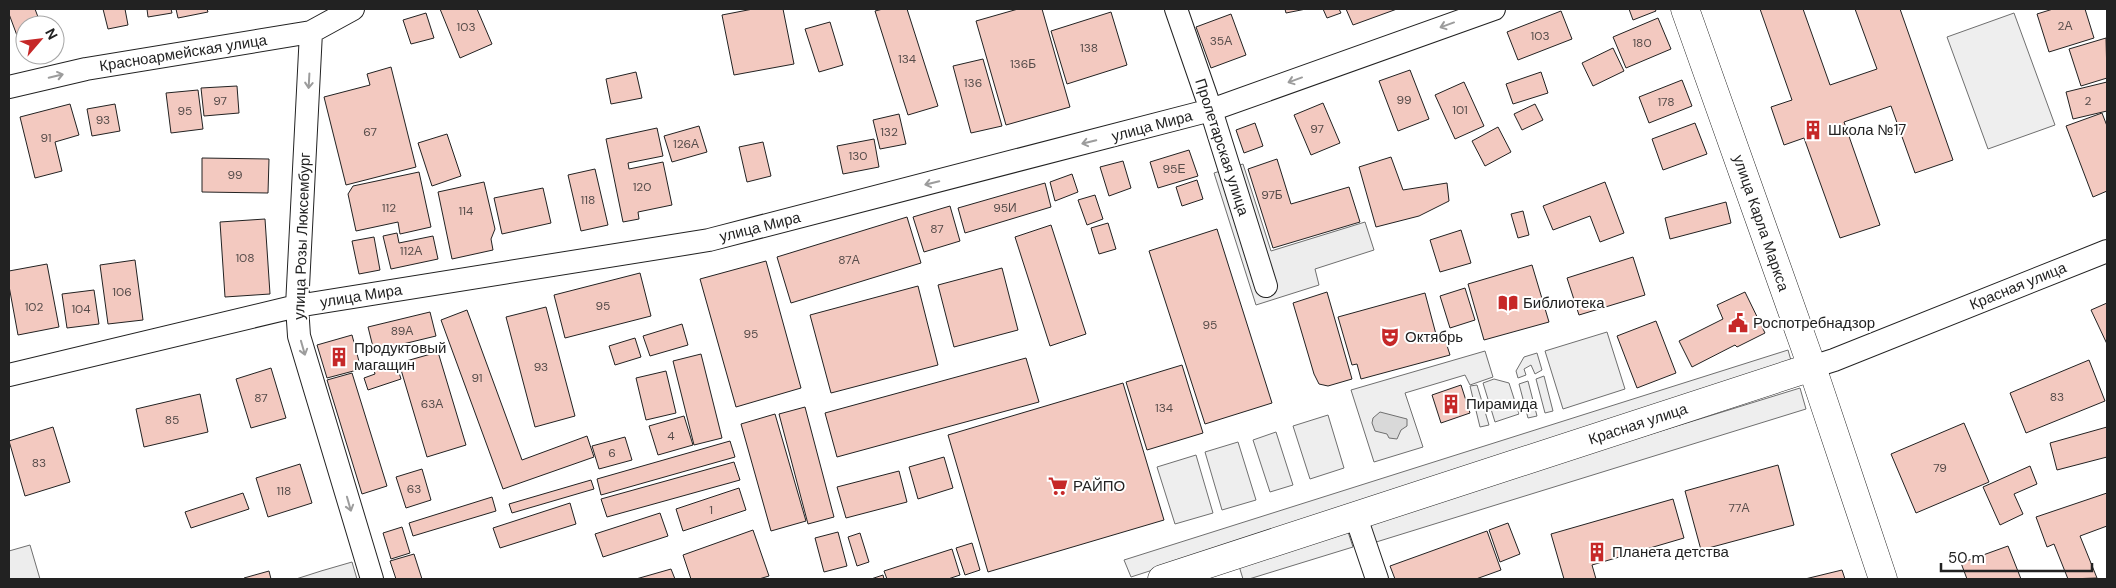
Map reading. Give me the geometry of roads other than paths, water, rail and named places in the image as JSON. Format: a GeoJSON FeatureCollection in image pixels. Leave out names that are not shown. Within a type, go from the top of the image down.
{"type":"FeatureCollection","features":[{"type":"Feature","properties":{"kind":"main road","name":"улица Карла Маркса"},"geometry":{"type":"LineString","coordinates":[[1685,9],[1812,367],[1883,579]]}},
{"type":"Feature","properties":{"kind":"main road","name":"Красная улица"},"geometry":{"type":"LineString","coordinates":[[1162,579],[1812,367]]}},
{"type":"Feature","properties":{"kind":"street","name":"Красноармейская улица"},"geometry":{"type":"LineString","coordinates":[[9,88],[86,69],[311,32],[353,9]]}},
{"type":"Feature","properties":{"kind":"street","name":"Пролетарская улица"},"geometry":{"type":"LineString","coordinates":[[1176,9],[1211,110],[1266,286]]}},
{"type":"Feature","properties":{"kind":"street","name":"улица Мира"},"geometry":{"type":"LineString","coordinates":[[9,375],[297,306],[709,240],[1211,110],[1494,9]]}},
{"type":"Feature","properties":{"kind":"street","name":"улица Розы Люксембург"},"geometry":{"type":"LineString","coordinates":[[311,32],[297,306],[300,336],[372,579]]}},
{"type":"Feature","properties":{"kind":"street","name":"Красная улица"},"geometry":{"type":"LineString","coordinates":[[1812,367],[1834,360],[2107,251]]}},
{"type":"Feature","properties":{"kind":"street"},"geometry":{"type":"LineString","coordinates":[[1356,517],[1377,579]]}},
{"type":"Feature","properties":{"kind":"place","name":"Школа №17"},"geometry":{"type":"Point","coordinates":[1813,130]}},
{"type":"Feature","properties":{"kind":"place","name":"Библиотека"},"geometry":{"type":"Point","coordinates":[1508,303]}},
{"type":"Feature","properties":{"kind":"place","name":"Роспотребнадзор"},"geometry":{"type":"Point","coordinates":[1738,323]}},
{"type":"Feature","properties":{"kind":"place","name":"Октябрь"},"geometry":{"type":"Point","coordinates":[1390,337]}},
{"type":"Feature","properties":{"kind":"place","name":"Продуктовый магащин"},"geometry":{"type":"Point","coordinates":[339,357]}},
{"type":"Feature","properties":{"kind":"place","name":"Пирамида"},"geometry":{"type":"Point","coordinates":[1451,404]}},
{"type":"Feature","properties":{"kind":"place","name":"РАЙПО"},"geometry":{"type":"Point","coordinates":[1058,486]}},
{"type":"Feature","properties":{"kind":"place","name":"Планета детства"},"geometry":{"type":"Point","coordinates":[1597,552]}}]}
